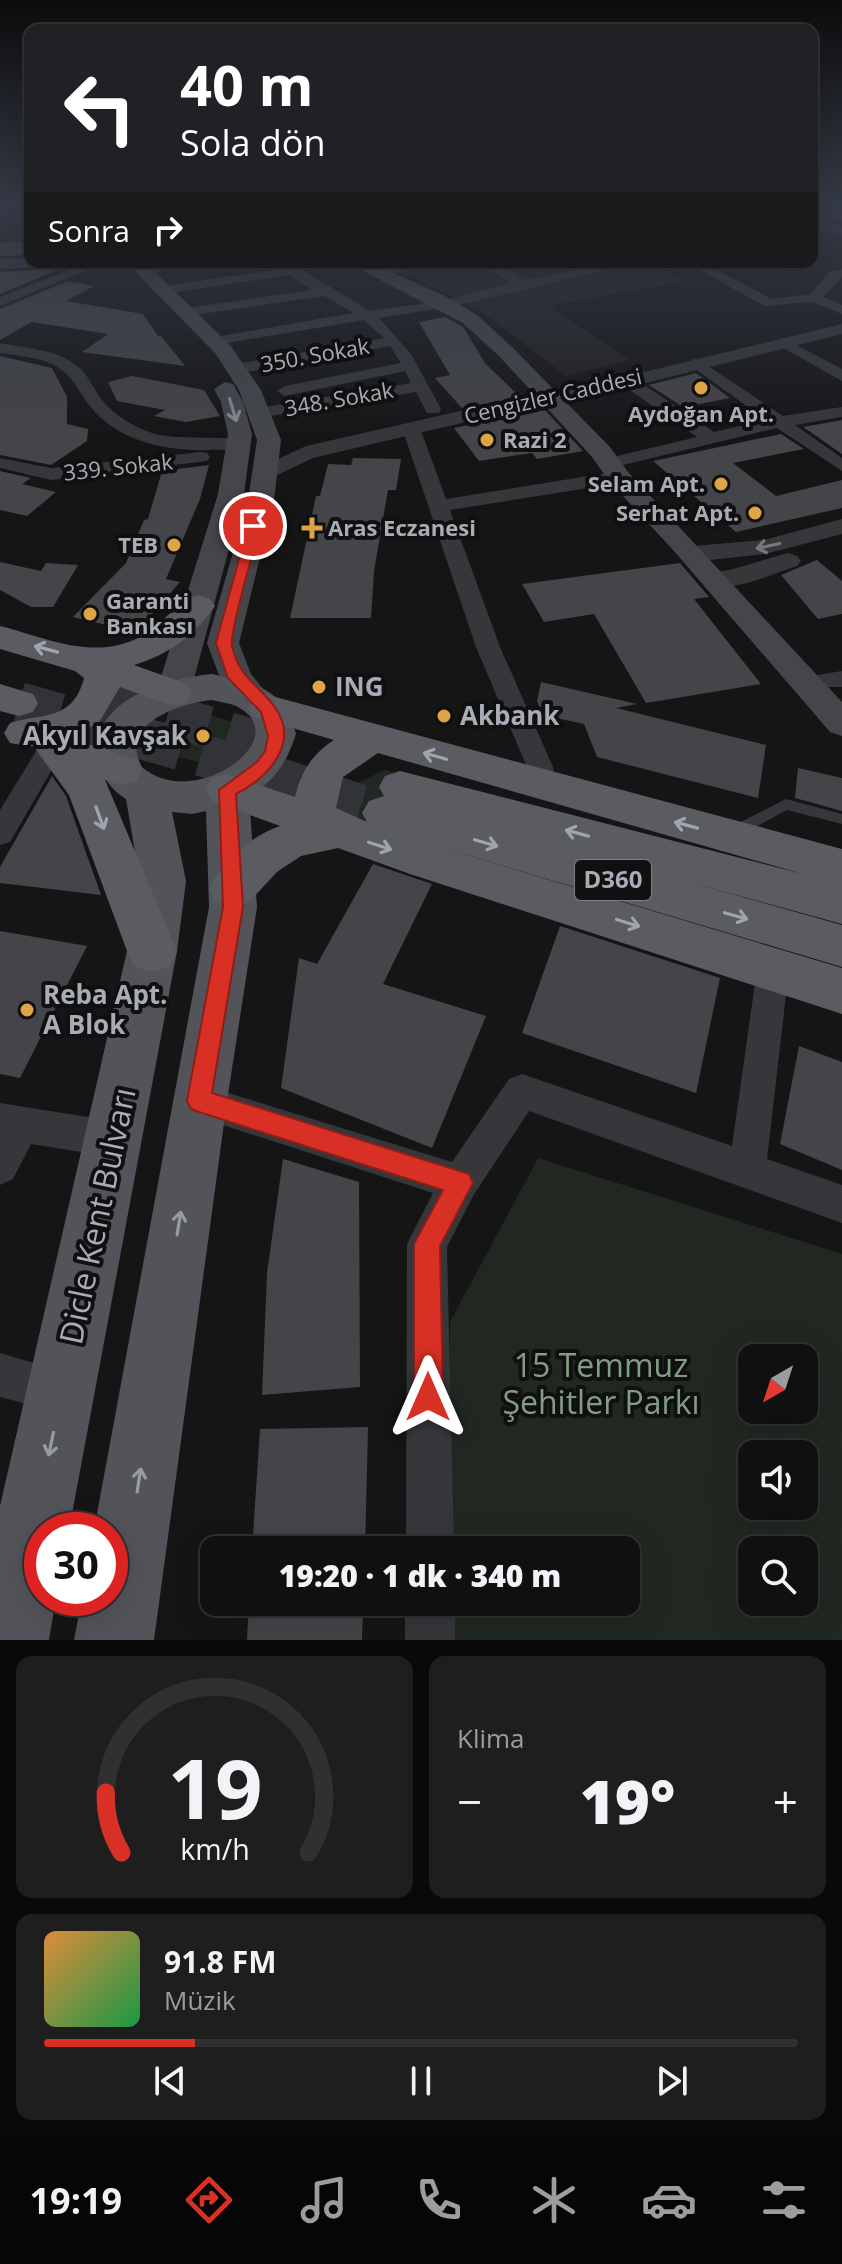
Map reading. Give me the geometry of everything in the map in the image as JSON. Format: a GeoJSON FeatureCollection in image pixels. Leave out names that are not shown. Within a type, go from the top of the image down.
{"type":"FeatureCollection","features":[{"type":"Feature","properties":{"kind":"highway"},"geometry":{"type":"LineString","coordinates":[[88,662],[128,657],[152,647],[175,632],[198,606]]}},
{"type":"Feature","properties":{"kind":"highway"},"geometry":{"type":"LineString","coordinates":[[0,637],[88,662],[173,693]]}},
{"type":"Feature","properties":{"kind":"highway"},"geometry":{"type":"LineString","coordinates":[[28,719],[44,735],[59,731],[87,711],[103,689],[104,675],[88,662]]}},
{"type":"Feature","properties":{"kind":"highway"},"geometry":{"type":"LineString","coordinates":[[0,668],[28,719],[89,790],[152,951]]}},
{"type":"Feature","properties":{"kind":"highway"},"geometry":{"type":"LineString","coordinates":[[260,702],[541,786],[842,867]]}},
{"type":"Feature","properties":{"kind":"highway"},"geometry":{"type":"LineString","coordinates":[[28,719],[134,780]]}},
{"type":"Feature","properties":{"kind":"highway"},"geometry":{"type":"LineString","coordinates":[[336,831],[313,815],[322,772],[336,758],[373,738]]}},
{"type":"Feature","properties":{"kind":"highway"},"geometry":{"type":"LineString","coordinates":[[227,790],[336,831],[842,991]]}},
{"type":"Feature","properties":{"kind":"highway","name":"D360"},"geometry":{"type":"LineString","coordinates":[[842,904],[392,800],[842,946]]}},
{"type":"Feature","properties":{"kind":"highway"},"geometry":{"type":"LineString","coordinates":[[232,888],[261,859],[289,841],[336,831]]}},
{"type":"Feature","properties":{"kind":"main road"},"geometry":{"type":"LineString","coordinates":[[138,285],[208,361],[232,402],[238,448],[231,494],[173,693]]}},
{"type":"Feature","properties":{"kind":"main road"},"geometry":{"type":"LineString","coordinates":[[407,285],[448,302]]}},
{"type":"Feature","properties":{"kind":"main road"},"geometry":{"type":"LineString","coordinates":[[414,285],[448,302],[554,392],[601,452],[837,686]]}},
{"type":"Feature","properties":{"kind":"main road"},"geometry":{"type":"LineString","coordinates":[[184,311],[256,405],[269,440],[267,473],[223,643],[236,678],[260,702],[275,722],[277,736],[273,752],[263,767],[247,780],[199,798],[171,798],[134,780],[117,744],[122,731],[142,709],[173,693],[212,687],[260,702]]}},
{"type":"Feature","properties":{"kind":"main road"},"geometry":{"type":"LineString","coordinates":[[713,566],[842,724]]}},
{"type":"Feature","properties":{"kind":"main road","name":"Dicle Kent Bulvarı"},"geometry":{"type":"LineString","coordinates":[[9,1640],[152,951],[163,881],[134,780]]}},
{"type":"Feature","properties":{"kind":"main road"},"geometry":{"type":"LineString","coordinates":[[114,1640],[199,1101],[233,907],[227,790]]}},
{"type":"Feature","properties":{"kind":"street"},"geometry":{"type":"LineString","coordinates":[[0,302],[44,285]]}},
{"type":"Feature","properties":{"kind":"street"},"geometry":{"type":"LineString","coordinates":[[184,311],[193,285]]}},
{"type":"Feature","properties":{"kind":"street"},"geometry":{"type":"LineString","coordinates":[[184,311],[223,285]]}},
{"type":"Feature","properties":{"kind":"street"},"geometry":{"type":"LineString","coordinates":[[184,311],[244,285]]}},
{"type":"Feature","properties":{"kind":"street"},"geometry":{"type":"LineString","coordinates":[[184,311],[292,285]]}},
{"type":"Feature","properties":{"kind":"street"},"geometry":{"type":"LineString","coordinates":[[312,285],[368,317],[391,337],[433,409]]}},
{"type":"Feature","properties":{"kind":"street"},"geometry":{"type":"LineString","coordinates":[[184,311],[368,317],[521,285]]}},
{"type":"Feature","properties":{"kind":"street"},"geometry":{"type":"LineString","coordinates":[[734,285],[770,303],[814,298],[842,310]]}},
{"type":"Feature","properties":{"kind":"street"},"geometry":{"type":"LineString","coordinates":[[814,298],[826,285]]}},
{"type":"Feature","properties":{"kind":"street"},"geometry":{"type":"LineString","coordinates":[[184,311],[324,292]]}},
{"type":"Feature","properties":{"kind":"street"},"geometry":{"type":"LineString","coordinates":[[184,311],[346,304]]}},
{"type":"Feature","properties":{"kind":"street","name":"350. Sokak"},"geometry":{"type":"LineString","coordinates":[[184,311],[391,337]]}},
{"type":"Feature","properties":{"kind":"street","name":"Cengizler Caddesi"},"geometry":{"type":"LineString","coordinates":[[267,473],[306,453],[842,321]]}},
{"type":"Feature","properties":{"kind":"street","name":"Cengizler Caddesi"},"geometry":{"type":"LineString","coordinates":[[269,440],[294,440],[433,409],[626,380],[842,329]]}},
{"type":"Feature","properties":{"kind":"street"},"geometry":{"type":"LineString","coordinates":[[783,342],[842,376]]}},
{"type":"Feature","properties":{"kind":"street"},"geometry":{"type":"LineString","coordinates":[[0,348],[63,363],[85,385],[99,408],[141,438],[238,448]]}},
{"type":"Feature","properties":{"kind":"street"},"geometry":{"type":"LineString","coordinates":[[696,363],[842,466]]}},
{"type":"Feature","properties":{"kind":"street"},"geometry":{"type":"LineString","coordinates":[[256,405],[409,366]]}},
{"type":"Feature","properties":{"kind":"street"},"geometry":{"type":"LineString","coordinates":[[626,380],[711,438]]}},
{"type":"Feature","properties":{"kind":"street","name":"348. Sokak"},"geometry":{"type":"LineString","coordinates":[[256,405],[420,386]]}},
{"type":"Feature","properties":{"kind":"street"},"geometry":{"type":"LineString","coordinates":[[440,506],[621,469],[711,438],[779,422],[842,412]]}},
{"type":"Feature","properties":{"kind":"street"},"geometry":{"type":"LineString","coordinates":[[411,428],[488,647],[540,767],[541,786]]}},
{"type":"Feature","properties":{"kind":"street","name":"339. Sokak"},"geometry":{"type":"LineString","coordinates":[[2,466],[51,474],[238,448]]}},
{"type":"Feature","properties":{"kind":"street"},"geometry":{"type":"LineString","coordinates":[[713,566],[765,547],[842,526]]}},
{"type":"Feature","properties":{"kind":"street"},"geometry":{"type":"LineString","coordinates":[[713,566],[842,545]]}},
{"type":"Feature","properties":{"kind":"street"},"geometry":{"type":"LineString","coordinates":[[0,834],[28,719]]}},
{"type":"Feature","properties":{"kind":"street"},"geometry":{"type":"LineString","coordinates":[[747,1170],[773,969]]}},
{"type":"Feature","properties":{"kind":"street"},"geometry":{"type":"LineString","coordinates":[[430,1536],[427,1244],[460,1183],[522,1091],[842,1204]]}},
{"type":"Feature","properties":{"kind":"street"},"geometry":{"type":"LineString","coordinates":[[199,1101],[460,1183]]}},
{"type":"Feature","properties":{"kind":"street"},"geometry":{"type":"LineString","coordinates":[[0,1166],[11,1123],[113,1139]]}},
{"type":"Feature","properties":{"kind":"street"},"geometry":{"type":"LineString","coordinates":[[0,1375],[62,1391]]}},
{"type":"Feature","properties":{"kind":"street"},"geometry":{"type":"LineString","coordinates":[[430,1616],[430,1640]]}},
{"type":"Feature","properties":{"kind":"lane"},"geometry":{"type":"LineString","coordinates":[[726,836],[786,804],[842,819]]}},
{"type":"Feature","properties":{"kind":"shaded area"},"geometry":{"type":"Polygon","coordinates":[[[428,285],[666,285],[548,306],[631,360],[566,376],[478,309],[428,285]]]}},
{"type":"Feature","properties":{"kind":"green space"},"geometry":{"type":"Polygon","coordinates":[[[195,711],[244,725],[250,734],[246,749],[237,758],[214,764],[160,752],[155,747],[153,734],[166,720],[195,711]]]}},
{"type":"Feature","properties":{"kind":"green space"},"geometry":{"type":"Polygon","coordinates":[[[385,770],[404,775],[373,836],[345,812],[345,795],[357,783],[385,770]]]}},
{"type":"Feature","properties":{"kind":"green space","name":"15 Temmuz Şehitler Parkı"},"geometry":{"type":"Polygon","coordinates":[[[538,1158],[842,1254],[842,1640],[448,1640],[449,1616],[640,1616],[640,1536],[449,1536],[450,1322],[538,1158]]]}},
{"type":"Feature","properties":{"kind":"building"},"geometry":{"type":"Polygon","coordinates":[[[0,285],[22,285],[0,294],[0,285]]]}},
{"type":"Feature","properties":{"kind":"building"},"geometry":{"type":"Polygon","coordinates":[[[59,285],[94,286],[66,301],[143,314],[185,366],[82,352],[108,334],[32,322],[0,340],[0,309],[59,285]]]}},
{"type":"Feature","properties":{"kind":"building"},"geometry":{"type":"Polygon","coordinates":[[[445,317],[463,327],[485,363],[520,397],[462,408],[435,378],[450,375],[419,322],[445,317]]]}},
{"type":"Feature","properties":{"kind":"building"},"geometry":{"type":"Polygon","coordinates":[[[0,356],[52,368],[67,397],[67,424],[88,429],[87,441],[51,465],[0,455],[0,356]]]}},
{"type":"Feature","properties":{"kind":"building"},"geometry":{"type":"Polygon","coordinates":[[[696,373],[730,398],[683,407],[649,385],[696,373]]]}},
{"type":"Feature","properties":{"kind":"building"},"geometry":{"type":"Polygon","coordinates":[[[132,376],[204,390],[220,416],[186,422],[154,416],[165,410],[117,401],[108,382],[132,376]]]}},
{"type":"Feature","properties":{"kind":"building"},"geometry":{"type":"Polygon","coordinates":[[[545,410],[583,451],[537,459],[532,453],[479,461],[454,428],[545,410]]]}},
{"type":"Feature","properties":{"kind":"building"},"geometry":{"type":"Polygon","coordinates":[[[842,420],[842,454],[803,427],[842,420]]]}},
{"type":"Feature","properties":{"kind":"building"},"geometry":{"type":"Polygon","coordinates":[[[781,434],[804,449],[733,463],[776,496],[842,480],[842,508],[736,532],[653,461],[781,434]]]}},
{"type":"Feature","properties":{"kind":"building"},"geometry":{"type":"Polygon","coordinates":[[[353,458],[401,459],[396,490],[388,490],[374,571],[371,618],[290,618],[316,496],[320,496],[328,464],[351,465],[353,458]]]}},
{"type":"Feature","properties":{"kind":"building"},"geometry":{"type":"Polygon","coordinates":[[[209,465],[200,499],[166,579],[180,582],[136,632],[73,617],[126,563],[144,520],[148,519],[162,471],[209,465]]]}},
{"type":"Feature","properties":{"kind":"building"},"geometry":{"type":"Polygon","coordinates":[[[0,471],[31,478],[22,484],[56,492],[27,516],[0,510],[0,471]]]}},
{"type":"Feature","properties":{"kind":"building"},"geometry":{"type":"Polygon","coordinates":[[[817,560],[842,581],[842,614],[818,619],[781,575],[817,560]]]}},
{"type":"Feature","properties":{"kind":"building"},"geometry":{"type":"Polygon","coordinates":[[[0,562],[41,571],[46,563],[78,565],[53,607],[31,607],[0,590],[0,562]]]}},
{"type":"Feature","properties":{"kind":"building"},"geometry":{"type":"Polygon","coordinates":[[[680,563],[709,597],[694,599],[761,684],[646,703],[594,614],[544,622],[522,584],[680,563]]]}},
{"type":"Feature","properties":{"kind":"building"},"geometry":{"type":"Polygon","coordinates":[[[541,682],[637,704],[616,708],[766,745],[758,798],[597,757],[584,724],[542,715],[537,701],[541,682]]]}},
{"type":"Feature","properties":{"kind":"building"},"geometry":{"type":"Polygon","coordinates":[[[798,768],[842,778],[842,811],[795,798],[798,768]]]}},
{"type":"Feature","properties":{"kind":"building"},"geometry":{"type":"Polygon","coordinates":[[[52,776],[66,796],[101,895],[0,883],[0,867],[52,776]]]}},
{"type":"Feature","properties":{"kind":"building"},"geometry":{"type":"Polygon","coordinates":[[[373,864],[432,884],[383,984],[486,1016],[432,1148],[281,1088],[299,958],[317,964],[373,864]]]}},
{"type":"Feature","properties":{"kind":"building"},"geometry":{"type":"Polygon","coordinates":[[[560,926],[720,978],[696,1093],[522,1033],[560,926]]]}},
{"type":"Feature","properties":{"kind":"building","name":"Reba Apt. A Blok"},"geometry":{"type":"Polygon","coordinates":[[[0,931],[87,946],[20,1078],[0,1074],[0,931]]]}},
{"type":"Feature","properties":{"kind":"building"},"geometry":{"type":"Polygon","coordinates":[[[799,1046],[842,1062],[842,1170],[780,1144],[799,1046]]]}},
{"type":"Feature","properties":{"kind":"building"},"geometry":{"type":"Polygon","coordinates":[[[283,1159],[359,1182],[360,1387],[262,1395],[267,1273],[283,1159]]]}},
{"type":"Feature","properties":{"kind":"building"},"geometry":{"type":"Polygon","coordinates":[[[368,1427],[365,1536],[253,1536],[260,1429],[368,1427]]]}},
{"type":"Feature","properties":{"kind":"building"},"geometry":{"type":"Polygon","coordinates":[[[248,1616],[363,1616],[362,1640],[247,1640],[248,1616]]]}},
{"type":"Feature","properties":{"kind":"tunnel"},"geometry":{"type":"LineString","coordinates":[[107,698],[256,741]]}},
{"type":"Feature","properties":{"kind":"tunnel"},"geometry":{"type":"LineString","coordinates":[[19,703],[239,766],[384,813]]}},
{"type":"Feature","properties":{"kind":"place","name":"Aydoğan Apt."},"geometry":{"type":"Point","coordinates":[701,388]}},
{"type":"Feature","properties":{"kind":"place","name":"Razi 2"},"geometry":{"type":"Point","coordinates":[487,440]}},
{"type":"Feature","properties":{"kind":"place","name":"Selam Apt."},"geometry":{"type":"Point","coordinates":[721,484]}},
{"type":"Feature","properties":{"kind":"place","name":"Serhat Apt."},"geometry":{"type":"Point","coordinates":[755,513]}},
{"type":"Feature","properties":{"kind":"place","name":"Aras Eczanesi"},"geometry":{"type":"Point","coordinates":[312,528]}},
{"type":"Feature","properties":{"kind":"place","name":"TEB"},"geometry":{"type":"Point","coordinates":[174,545]}},
{"type":"Feature","properties":{"kind":"place","name":"Garanti Bankası"},"geometry":{"type":"Point","coordinates":[90,614]}},
{"type":"Feature","properties":{"kind":"place","name":"ING"},"geometry":{"type":"Point","coordinates":[319,687]}},
{"type":"Feature","properties":{"kind":"place","name":"Akbank"},"geometry":{"type":"Point","coordinates":[444,716]}},
{"type":"Feature","properties":{"kind":"place","name":"Akyıl Kavşak"},"geometry":{"type":"Point","coordinates":[203,736]}},
{"type":"Feature","properties":{"kind":"place","name":"Reba Apt. A Blok"},"geometry":{"type":"Point","coordinates":[27,1010]}},
{"type":"Feature","properties":{"kind":"route"},"geometry":{"type":"LineString","coordinates":[[253,526],[223,643],[236,678],[268,708],[277,736],[273,752],[263,767],[227,790],[233,907],[199,1101],[460,1183],[427,1244],[428,1397]]}}]}
